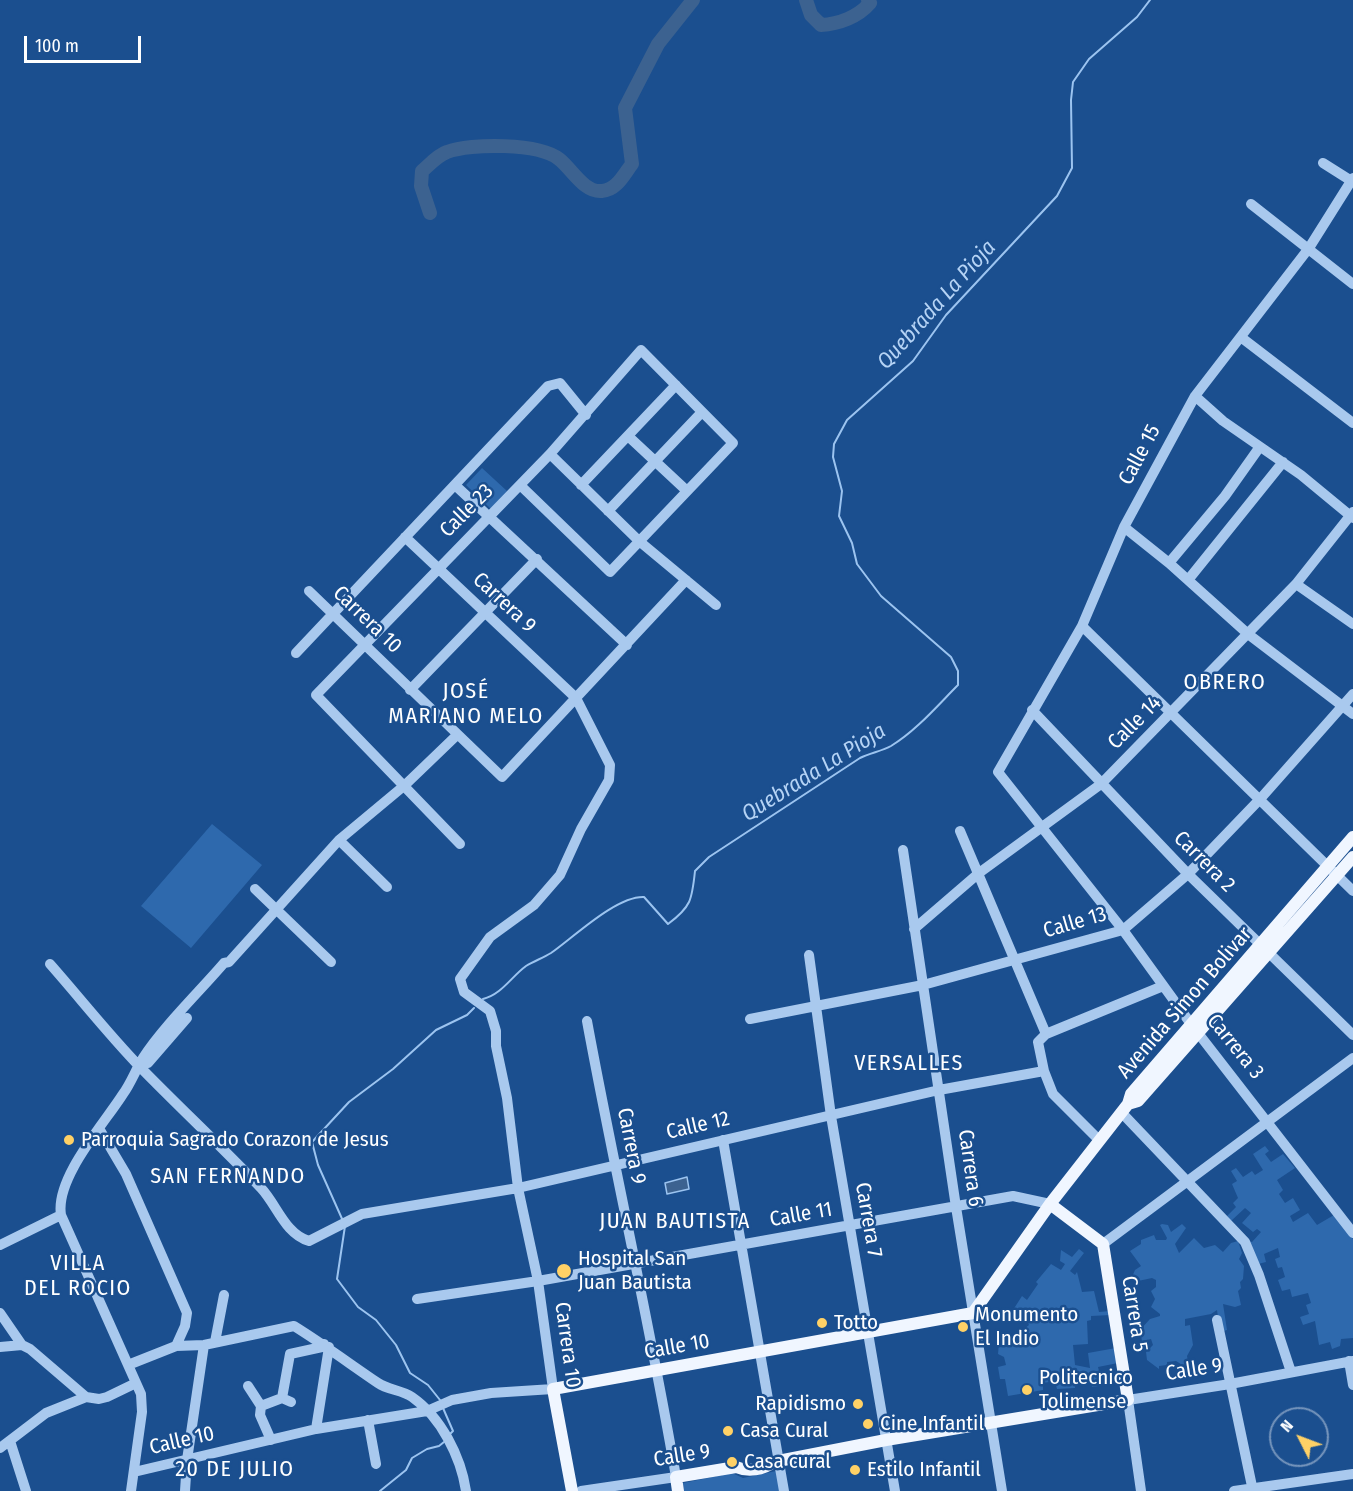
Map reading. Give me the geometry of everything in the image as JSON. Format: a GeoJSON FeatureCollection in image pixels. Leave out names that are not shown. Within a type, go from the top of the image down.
{"type":"FeatureCollection","features":[{"type":"Feature","properties":{"kind":"main road","name":"Avenida Simon Bolivar"},"geometry":{"type":"LineString","coordinates":[[1334,871],[1353,837]]}},
{"type":"Feature","properties":{"kind":"main road","name":"Avenida Simon Bolivar"},"geometry":{"type":"LineString","coordinates":[[1124,1108],[1138,1101],[1194,1028],[1334,871],[1353,857]]}},
{"type":"Feature","properties":{"kind":"main road"},"geometry":{"type":"LineString","coordinates":[[973,1313],[1050,1204],[1124,1108]]}},
{"type":"Feature","properties":{"kind":"main road"},"geometry":{"type":"LineString","coordinates":[[1050,1204],[1103,1244]]}},
{"type":"Feature","properties":{"kind":"main road","name":"Carrera 5"},"geometry":{"type":"LineString","coordinates":[[1103,1244],[1128,1400]]}},
{"type":"Feature","properties":{"kind":"main road","name":"Calle 10"},"geometry":{"type":"LineString","coordinates":[[553,1389],[973,1313]]}},
{"type":"Feature","properties":{"kind":"main road","name":"Carrera 10"},"geometry":{"type":"LineString","coordinates":[[553,1389],[572,1491]]}},
{"type":"Feature","properties":{"kind":"main road","name":"Calle 9"},"geometry":{"type":"LineString","coordinates":[[676,1477],[736,1467],[745,1471],[768,1466],[778,1461],[886,1440],[1128,1400]]}},
{"type":"Feature","properties":{"kind":"main road","name":"Carrera 9"},"geometry":{"type":"LineString","coordinates":[[676,1477],[678,1491]]}},
{"type":"Feature","properties":{"kind":"street"},"geometry":{"type":"LineString","coordinates":[[1323,163],[1352,180]]}},
{"type":"Feature","properties":{"kind":"street","name":"Calle 15"},"geometry":{"type":"LineString","coordinates":[[998,772],[1082,626],[1124,527],[1195,396],[1242,338],[1309,248],[1352,180]]}},
{"type":"Feature","properties":{"kind":"street"},"geometry":{"type":"LineString","coordinates":[[1251,204],[1353,284]]}},
{"type":"Feature","properties":{"kind":"street"},"geometry":{"type":"LineString","coordinates":[[1242,338],[1353,423]]}},
{"type":"Feature","properties":{"kind":"street","name":"Calle 23"},"geometry":{"type":"LineString","coordinates":[[405,785],[316,695],[520,486],[586,415],[641,350],[676,386]]}},
{"type":"Feature","properties":{"kind":"street"},"geometry":{"type":"LineString","coordinates":[[296,653],[548,386],[560,382],[586,415]]}},
{"type":"Feature","properties":{"kind":"street"},"geometry":{"type":"LineString","coordinates":[[520,486],[610,572],[733,443],[676,386],[581,485]]}},
{"type":"Feature","properties":{"kind":"street"},"geometry":{"type":"LineString","coordinates":[[1195,396],[1259,448],[1283,462],[1352,515]]}},
{"type":"Feature","properties":{"kind":"street"},"geometry":{"type":"LineString","coordinates":[[608,511],[702,412]]}},
{"type":"Feature","properties":{"kind":"street"},"geometry":{"type":"LineString","coordinates":[[628,436],[687,491]]}},
{"type":"Feature","properties":{"kind":"street"},"geometry":{"type":"LineString","coordinates":[[1169,562],[1225,496],[1259,448]]}},
{"type":"Feature","properties":{"kind":"street"},"geometry":{"type":"LineString","coordinates":[[550,454],[639,541],[716,605]]}},
{"type":"Feature","properties":{"kind":"street"},"geometry":{"type":"LineString","coordinates":[[1188,580],[1283,462]]}},
{"type":"Feature","properties":{"kind":"street"},"geometry":{"type":"LineString","coordinates":[[456,486],[627,645]]}},
{"type":"Feature","properties":{"kind":"street","name":"Calle 14"},"geometry":{"type":"LineString","coordinates":[[914,929],[979,873],[1101,784],[1296,585],[1352,515]]}},
{"type":"Feature","properties":{"kind":"street"},"geometry":{"type":"LineString","coordinates":[[1124,527],[1169,562],[1248,634],[1353,714]]}},
{"type":"Feature","properties":{"kind":"street","name":"Carrera 9"},"geometry":{"type":"LineString","coordinates":[[405,537],[576,698]]}},
{"type":"Feature","properties":{"kind":"street"},"geometry":{"type":"LineString","coordinates":[[410,690],[537,560]]}},
{"type":"Feature","properties":{"kind":"street"},"geometry":{"type":"LineString","coordinates":[[576,698],[686,580]]}},
{"type":"Feature","properties":{"kind":"street"},"geometry":{"type":"LineString","coordinates":[[1296,585],[1353,624]]}},
{"type":"Feature","properties":{"kind":"street","name":"Carrera 10"},"geometry":{"type":"LineString","coordinates":[[309,591],[502,777],[576,698],[610,765],[609,780],[581,829],[568,863],[552,886],[534,905],[490,937],[460,979],[464,992],[490,1011],[496,1031],[496,1046],[507,1098],[518,1188],[538,1281],[553,1389]]}},
{"type":"Feature","properties":{"kind":"street"},"geometry":{"type":"LineString","coordinates":[[1082,626],[1261,798],[1353,891]]}},
{"type":"Feature","properties":{"kind":"street","name":"Calle 13"},"geometry":{"type":"LineString","coordinates":[[750,1019],[923,985],[1123,930],[1188,874],[1261,798],[1353,694]]}},
{"type":"Feature","properties":{"kind":"street","name":"Carrera 2"},"geometry":{"type":"LineString","coordinates":[[1032,710],[1188,874],[1353,1035]]}},
{"type":"Feature","properties":{"kind":"street"},"geometry":{"type":"LineString","coordinates":[[131,1491],[142,1412],[141,1394],[61,1215],[59,1204],[62,1191],[82,1154],[100,1131],[140,1067],[142,1059],[224,963],[229,962],[339,840],[405,785],[457,735]]}},
{"type":"Feature","properties":{"kind":"street","name":"Carrera 3"},"geometry":{"type":"LineString","coordinates":[[998,772],[1044,827],[1194,1028],[1353,1233]]}},
{"type":"Feature","properties":{"kind":"street"},"geometry":{"type":"LineString","coordinates":[[405,785],[460,844]]}},
{"type":"Feature","properties":{"kind":"street"},"geometry":{"type":"LineString","coordinates":[[960,831],[1046,1034]]}},
{"type":"Feature","properties":{"kind":"street"},"geometry":{"type":"LineString","coordinates":[[339,840],[387,887]]}},
{"type":"Feature","properties":{"kind":"street","name":"Carrera 6"},"geometry":{"type":"LineString","coordinates":[[903,850],[956,1207],[1002,1491]]}},
{"type":"Feature","properties":{"kind":"street"},"geometry":{"type":"LineString","coordinates":[[255,889],[331,962]]}},
{"type":"Feature","properties":{"kind":"street","name":"Carrera 7"},"geometry":{"type":"LineString","coordinates":[[809,955],[831,1116],[895,1491]]}},
{"type":"Feature","properties":{"kind":"street"},"geometry":{"type":"LineString","coordinates":[[50,964],[140,1067]]}},
{"type":"Feature","properties":{"kind":"street"},"geometry":{"type":"LineString","coordinates":[[1098,1139],[1053,1094],[1044,1071],[1038,1042],[1046,1034],[1163,986]]}},
{"type":"Feature","properties":{"kind":"street","name":"Carrera 9"},"geometry":{"type":"LineString","coordinates":[[587,1021],[614,1167],[637,1263],[658,1370],[676,1477]]}},
{"type":"Feature","properties":{"kind":"street"},"geometry":{"type":"LineString","coordinates":[[1103,1244],[1353,1058]]}},
{"type":"Feature","properties":{"kind":"street","name":"Calle 12"},"geometry":{"type":"LineString","coordinates":[[140,1067],[224,1149],[264,1192],[286,1224],[309,1241],[326,1234],[349,1218],[518,1188],[939,1090],[1044,1071]]}},
{"type":"Feature","properties":{"kind":"street"},"geometry":{"type":"LineString","coordinates":[[1124,1108],[1185,1183],[1245,1242],[1259,1275],[1291,1372]]}},
{"type":"Feature","properties":{"kind":"street"},"geometry":{"type":"LineString","coordinates":[[100,1131],[126,1174],[187,1313],[185,1326],[176,1346]]}},
{"type":"Feature","properties":{"kind":"street"},"geometry":{"type":"LineString","coordinates":[[723,1140],[784,1491]]}},
{"type":"Feature","properties":{"kind":"street","name":"Calle 11"},"geometry":{"type":"LineString","coordinates":[[417,1299],[538,1281],[1012,1196],[1050,1204]]}},
{"type":"Feature","properties":{"kind":"street"},"geometry":{"type":"LineString","coordinates":[[0,1245],[61,1215]]}},
{"type":"Feature","properties":{"kind":"street"},"geometry":{"type":"LineString","coordinates":[[185,1491],[187,1460],[209,1343],[224,1295]]}},
{"type":"Feature","properties":{"kind":"street"},"geometry":{"type":"LineString","coordinates":[[0,1313],[22,1345]]}},
{"type":"Feature","properties":{"kind":"street"},"geometry":{"type":"LineString","coordinates":[[1217,1320],[1252,1490]]}},
{"type":"Feature","properties":{"kind":"street"},"geometry":{"type":"LineString","coordinates":[[128,1365],[176,1346],[209,1343],[294,1326],[326,1345],[381,1385],[411,1396],[427,1410],[454,1453],[466,1491]]}},
{"type":"Feature","properties":{"kind":"street"},"geometry":{"type":"LineString","coordinates":[[0,1347],[22,1345],[30,1348],[86,1397]]}},
{"type":"Feature","properties":{"kind":"street"},"geometry":{"type":"LineString","coordinates":[[261,1406],[287,1400],[290,1354],[326,1345]]}},
{"type":"Feature","properties":{"kind":"street"},"geometry":{"type":"LineString","coordinates":[[316,1429],[326,1345]]}},
{"type":"Feature","properties":{"kind":"street"},"geometry":{"type":"LineString","coordinates":[[1351,1361],[1353,1384]]}},
{"type":"Feature","properties":{"kind":"street","name":"Calle 9"},"geometry":{"type":"LineString","coordinates":[[1128,1400],[1230,1384],[1351,1361]]}},
{"type":"Feature","properties":{"kind":"street"},"geometry":{"type":"LineString","coordinates":[[0,1448],[46,1413],[86,1397],[99,1399],[107,1397],[136,1383]]}},
{"type":"Feature","properties":{"kind":"street"},"geometry":{"type":"LineString","coordinates":[[248,1386],[261,1406],[260,1415],[271,1440]]}},
{"type":"Feature","properties":{"kind":"street","name":"Calle 10"},"geometry":{"type":"LineString","coordinates":[[134,1472],[316,1429],[427,1410],[452,1400],[553,1389]]}},
{"type":"Feature","properties":{"kind":"street","name":"Carrera 5"},"geometry":{"type":"LineString","coordinates":[[1128,1400],[1141,1491]]}},
{"type":"Feature","properties":{"kind":"street"},"geometry":{"type":"LineString","coordinates":[[368,1420],[376,1464]]}},
{"type":"Feature","properties":{"kind":"street"},"geometry":{"type":"LineString","coordinates":[[10,1441],[26,1491]]}},
{"type":"Feature","properties":{"kind":"street"},"geometry":{"type":"LineString","coordinates":[[1234,1491],[1353,1474]]}},
{"type":"Feature","properties":{"kind":"street","name":"Calle 9"},"geometry":{"type":"LineString","coordinates":[[581,1491],[676,1477]]}},
{"type":"Feature","properties":{"kind":"shaded area"},"geometry":{"type":"Polygon","coordinates":[[[482,468],[507,491],[491,509],[466,485],[482,468]]]}},
{"type":"Feature","properties":{"kind":"shaded area"},"geometry":{"type":"Polygon","coordinates":[[[212,824],[262,865],[191,948],[141,906],[212,824]]]}},
{"type":"Feature","properties":{"kind":"shaded area"},"geometry":{"type":"Polygon","coordinates":[[[1265,1146],[1269,1151],[1265,1154],[1271,1162],[1283,1154],[1295,1168],[1277,1180],[1283,1190],[1279,1194],[1285,1203],[1293,1198],[1300,1210],[1290,1216],[1293,1222],[1308,1213],[1317,1225],[1334,1215],[1353,1239],[1353,1338],[1341,1339],[1340,1346],[1332,1349],[1330,1342],[1319,1345],[1315,1321],[1303,1325],[1300,1317],[1309,1314],[1306,1305],[1311,1303],[1308,1293],[1292,1297],[1290,1289],[1282,1291],[1278,1280],[1285,1277],[1282,1267],[1278,1268],[1275,1259],[1280,1257],[1278,1248],[1264,1254],[1266,1262],[1258,1264],[1248,1241],[1252,1242],[1261,1232],[1257,1229],[1253,1232],[1242,1223],[1251,1213],[1245,1208],[1231,1221],[1227,1216],[1236,1207],[1233,1203],[1238,1198],[1232,1184],[1237,1181],[1231,1171],[1236,1168],[1243,1177],[1252,1171],[1255,1175],[1263,1170],[1253,1154],[1265,1146]]]}},
{"type":"Feature","properties":{"kind":"shaded area"},"geometry":{"type":"Polygon","coordinates":[[[687,1177],[689,1189],[667,1194],[665,1183],[687,1177]]]}},
{"type":"Feature","properties":{"kind":"shaded area"},"geometry":{"type":"Polygon","coordinates":[[[1182,1224],[1186,1228],[1175,1244],[1179,1253],[1194,1238],[1204,1248],[1215,1245],[1223,1252],[1231,1243],[1238,1241],[1242,1253],[1239,1259],[1244,1266],[1243,1279],[1240,1282],[1241,1288],[1238,1291],[1241,1305],[1235,1307],[1223,1304],[1227,1330],[1220,1332],[1217,1310],[1211,1314],[1185,1319],[1185,1326],[1190,1325],[1193,1345],[1187,1356],[1188,1362],[1184,1366],[1176,1361],[1167,1362],[1167,1365],[1159,1366],[1159,1369],[1147,1360],[1146,1352],[1153,1345],[1151,1339],[1142,1341],[1140,1330],[1150,1319],[1160,1316],[1151,1307],[1155,1299],[1151,1291],[1156,1287],[1156,1280],[1152,1278],[1138,1281],[1132,1277],[1135,1270],[1141,1266],[1130,1251],[1141,1244],[1141,1240],[1154,1235],[1156,1240],[1166,1240],[1160,1225],[1168,1225],[1171,1232],[1182,1224]]]}},
{"type":"Feature","properties":{"kind":"shaded area"},"geometry":{"type":"Polygon","coordinates":[[[1079,1249],[1084,1253],[1070,1271],[1075,1275],[1077,1272],[1082,1292],[1094,1291],[1099,1312],[1110,1311],[1111,1315],[1091,1316],[1091,1320],[1087,1321],[1088,1344],[1073,1345],[1075,1365],[1090,1368],[1088,1353],[1116,1348],[1118,1363],[1098,1367],[1100,1375],[1119,1371],[1119,1383],[1092,1387],[1091,1381],[1075,1384],[1075,1388],[1057,1389],[1055,1381],[1043,1383],[1043,1390],[1008,1396],[1005,1379],[1000,1379],[998,1367],[1006,1365],[1004,1357],[998,1354],[999,1343],[1009,1337],[1012,1339],[1029,1325],[1027,1320],[1013,1310],[1022,1296],[1027,1300],[1038,1284],[1036,1282],[1051,1264],[1061,1270],[1065,1264],[1060,1261],[1061,1250],[1072,1257],[1079,1249]]]}},
{"type":"Feature","properties":{"kind":"shaded area"},"geometry":{"type":"Polygon","coordinates":[[[776,1471],[780,1491],[684,1491],[683,1483],[732,1473],[743,1478],[776,1471]]]}},
{"type":"Feature","properties":{"kind":"waterway"},"geometry":{"type":"LineString","coordinates":[[430,213],[421,186],[422,171],[440,155],[458,149],[504,146],[536,150],[559,159],[579,180],[596,191],[607,190],[616,185],[632,164],[625,108],[658,44],[693,0]]}},
{"type":"Feature","properties":{"kind":"waterway"},"geometry":{"type":"LineString","coordinates":[[806,0],[811,15],[821,25],[854,16],[870,3],[868,0]]}},
{"type":"Feature","properties":{"kind":"waterway","name":"Quebrada La Pioja"},"geometry":{"type":"LineString","coordinates":[[483,999],[490,997],[526,966],[551,953],[608,910],[633,898],[644,897],[668,924],[686,907],[693,889],[695,871],[709,857],[860,758],[887,748],[900,740],[958,685],[958,671],[951,657],[881,596],[857,564],[852,543],[839,516],[842,491],[833,457],[834,444],[847,420],[913,361],[946,315],[1057,196],[1072,168],[1073,82],[1089,59],[1137,17],[1150,0]]}},
{"type":"Feature","properties":{"kind":"waterway","name":"Quebrada La Pioja"},"geometry":{"type":"LineString","coordinates":[[343,1221],[318,1165],[312,1142],[349,1102],[393,1069],[436,1030],[467,1015],[474,1008]]}},
{"type":"Feature","properties":{"kind":"waterway","name":"Quebrada La Pioja"},"geometry":{"type":"LineString","coordinates":[[345,1226],[337,1279],[358,1307],[376,1320],[396,1345],[410,1373],[428,1385],[440,1400]]}},
{"type":"Feature","properties":{"kind":"waterway","name":"Quebrada La Pioja"},"geometry":{"type":"LineString","coordinates":[[443,1408],[453,1431],[449,1435]]}},
{"type":"Feature","properties":{"kind":"waterway","name":"Quebrada La Pioja"},"geometry":{"type":"LineString","coordinates":[[380,1491],[406,1470],[412,1458],[444,1442]]}},
{"type":"Feature","properties":{"kind":"place","name":"Parroquia Sagrado Corazon de Jesus"},"geometry":{"type":"Point","coordinates":[69,1140]}},
{"type":"Feature","properties":{"kind":"place","name":"Hospital San Juan Bautista"},"geometry":{"type":"Point","coordinates":[564,1271]}},
{"type":"Feature","properties":{"kind":"place","name":"Totto"},"geometry":{"type":"Point","coordinates":[822,1323]}},
{"type":"Feature","properties":{"kind":"place","name":"Monumento El Indio"},"geometry":{"type":"Point","coordinates":[963,1327]}},
{"type":"Feature","properties":{"kind":"place","name":"Politecnico Tolimense"},"geometry":{"type":"Point","coordinates":[1027,1390]}},
{"type":"Feature","properties":{"kind":"place","name":"Rapidismo"},"geometry":{"type":"Point","coordinates":[858,1404]}},
{"type":"Feature","properties":{"kind":"place","name":"Cine Infantil"},"geometry":{"type":"Point","coordinates":[868,1424]}},
{"type":"Feature","properties":{"kind":"place","name":"Casa Cural"},"geometry":{"type":"Point","coordinates":[728,1431]}},
{"type":"Feature","properties":{"kind":"place","name":"Casa cural"},"geometry":{"type":"Point","coordinates":[732,1462]}},
{"type":"Feature","properties":{"kind":"place","name":"Estilo Infantil"},"geometry":{"type":"Point","coordinates":[855,1470]}},
{"type":"Feature","properties":{"kind":"district","name":"OBRERO"},"geometry":{"type":"Point","coordinates":[1225,683]}},
{"type":"Feature","properties":{"kind":"district","name":"JOSÉ MARIANO MELO"},"geometry":{"type":"Point","coordinates":[466,704]}},
{"type":"Feature","properties":{"kind":"district","name":"VERSALLES"},"geometry":{"type":"Point","coordinates":[909,1064]}},
{"type":"Feature","properties":{"kind":"district","name":"SAN FERNANDO"},"geometry":{"type":"Point","coordinates":[228,1177]}},
{"type":"Feature","properties":{"kind":"district","name":"JUAN BAUTISTA"},"geometry":{"type":"Point","coordinates":[675,1222]}},
{"type":"Feature","properties":{"kind":"district","name":"VILLA DEL ROCIO"},"geometry":{"type":"Point","coordinates":[78,1276]}},
{"type":"Feature","properties":{"kind":"district","name":"20 DE JULIO"},"geometry":{"type":"Point","coordinates":[235,1470]}}]}
